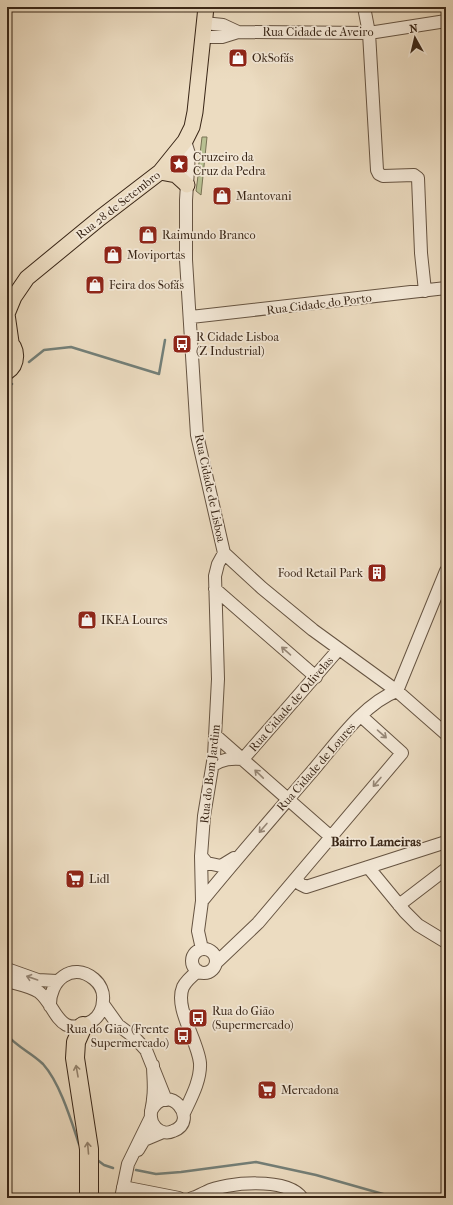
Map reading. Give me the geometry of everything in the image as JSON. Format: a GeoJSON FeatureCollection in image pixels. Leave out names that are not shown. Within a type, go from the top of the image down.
{"type":"FeatureCollection","features":[{"type":"Feature","properties":{"kind":"highway"},"geometry":{"type":"LineString","coordinates":[[89,1023],[76,1042],[75,1058],[89,1149],[89,1192]]}},
{"type":"Feature","properties":{"kind":"main road","name":"Rua 28 de Setembro"},"geometry":{"type":"LineString","coordinates":[[7,372],[15,363],[16,356],[9,341],[7,314],[14,297],[27,278],[100,218],[160,172],[185,141],[192,127],[195,112],[206,7]]}},
{"type":"Feature","properties":{"kind":"main road"},"geometry":{"type":"LineString","coordinates":[[160,172],[176,175],[187,185]]}},
{"type":"Feature","properties":{"kind":"street"},"geometry":{"type":"LineString","coordinates":[[364,7],[369,33],[377,170],[383,176],[414,175],[418,178],[421,253],[425,291]]}},
{"type":"Feature","properties":{"kind":"street","name":"Rua Cidade de Aveiro"},"geometry":{"type":"LineString","coordinates":[[204,30],[223,25],[238,32],[369,33],[446,21]]}},
{"type":"Feature","properties":{"kind":"street","name":"Rua Cidade de Lisboa"},"geometry":{"type":"LineString","coordinates":[[185,141],[189,154],[186,260],[191,317],[197,435],[224,553],[262,588],[338,650],[397,691],[441,726],[446,734]]}},
{"type":"Feature","properties":{"kind":"street","name":"Rua Cidade do Porto"},"geometry":{"type":"LineString","coordinates":[[191,317],[446,288]]}},
{"type":"Feature","properties":{"kind":"street","name":"Rua do Bom Jardim"},"geometry":{"type":"LineString","coordinates":[[216,962],[214,955],[206,950],[198,931],[202,901],[201,856],[204,816],[216,736],[218,679],[215,589],[218,564],[224,553]]}},
{"type":"Feature","properties":{"kind":"street"},"geometry":{"type":"LineString","coordinates":[[397,691],[446,571]]}},
{"type":"Feature","properties":{"kind":"street"},"geometry":{"type":"LineString","coordinates":[[215,589],[316,677]]}},
{"type":"Feature","properties":{"kind":"street","name":"Rua Cidade de Odivelas"},"geometry":{"type":"LineString","coordinates":[[244,759],[338,650]]}},
{"type":"Feature","properties":{"kind":"street","name":"Rua Cidade de Loures"},"geometry":{"type":"LineString","coordinates":[[243,852],[361,716],[386,695],[397,691]]}},
{"type":"Feature","properties":{"kind":"street"},"geometry":{"type":"LineString","coordinates":[[153,1065],[154,1098],[151,1114],[154,1126],[163,1132],[168,1133],[179,1128],[199,1076],[200,1064],[196,1043],[186,1022],[183,987],[198,971],[209,971],[230,948],[258,923],[297,879],[402,753],[361,716]]}},
{"type":"Feature","properties":{"kind":"street"},"geometry":{"type":"LineString","coordinates":[[216,736],[244,759],[287,800],[331,837]]}},
{"type":"Feature","properties":{"kind":"street"},"geometry":{"type":"LineString","coordinates":[[212,766],[221,760],[230,758],[244,759]]}},
{"type":"Feature","properties":{"kind":"street"},"geometry":{"type":"LineString","coordinates":[[297,879],[300,884],[306,887],[446,842]]}},
{"type":"Feature","properties":{"kind":"street"},"geometry":{"type":"LineString","coordinates":[[201,856],[207,863],[221,866],[243,852]]}},
{"type":"Feature","properties":{"kind":"street"},"geometry":{"type":"LineString","coordinates":[[202,901],[243,852]]}},
{"type":"Feature","properties":{"kind":"street"},"geometry":{"type":"LineString","coordinates":[[368,867],[399,905],[418,925],[446,942]]}},
{"type":"Feature","properties":{"kind":"street"},"geometry":{"type":"LineString","coordinates":[[305,868],[321,877],[336,877]]}},
{"type":"Feature","properties":{"kind":"street"},"geometry":{"type":"LineString","coordinates":[[399,905],[446,869]]}},
{"type":"Feature","properties":{"kind":"street"},"geometry":{"type":"LineString","coordinates":[[198,971],[193,965],[193,957],[206,950],[230,948]]}},
{"type":"Feature","properties":{"kind":"street"},"geometry":{"type":"LineString","coordinates":[[7,969],[38,980],[57,981]]}},
{"type":"Feature","properties":{"kind":"street"},"geometry":{"type":"LineString","coordinates":[[50,1006],[52,988],[64,975],[82,973],[91,976],[100,987],[103,1004],[118,1025],[134,1037],[146,1050],[170,1100],[178,1103],[184,1113]]}},
{"type":"Feature","properties":{"kind":"street"},"geometry":{"type":"LineString","coordinates":[[7,981],[38,992],[50,1006],[54,1015],[62,1023],[72,1026],[89,1023],[118,1025]]}},
{"type":"Feature","properties":{"kind":"street"},"geometry":{"type":"LineString","coordinates":[[89,1023],[100,1012],[103,1004]]}},
{"type":"Feature","properties":{"kind":"street"},"geometry":{"type":"LineString","coordinates":[[179,1198],[122,1192],[128,1164],[158,1102],[170,1100],[194,1088]]}},
{"type":"Feature","properties":{"kind":"street"},"geometry":{"type":"LineString","coordinates":[[128,1164],[144,1140],[163,1132]]}},
{"type":"Feature","properties":{"kind":"street"},"geometry":{"type":"LineString","coordinates":[[192,1198],[206,1192],[246,1183],[290,1189],[302,1198]]}},
{"type":"Feature","properties":{"kind":"green space"},"geometry":{"type":"Polygon","coordinates":[[[202,137],[207,137],[201,195],[196,191],[198,176],[201,176],[202,172],[198,171],[202,137]]]}},
{"type":"Feature","properties":{"kind":"waterway"},"geometry":{"type":"LineString","coordinates":[[29,362],[44,350],[71,347],[159,374],[165,340]]}},
{"type":"Feature","properties":{"kind":"waterway"},"geometry":{"type":"LineString","coordinates":[[7,387],[12,384]]}},
{"type":"Feature","properties":{"kind":"waterway"},"geometry":{"type":"LineString","coordinates":[[7,1035],[15,1043],[39,1060],[49,1072],[60,1091],[81,1146]]}},
{"type":"Feature","properties":{"kind":"waterway"},"geometry":{"type":"LineString","coordinates":[[96,1159],[104,1165],[113,1168]]}},
{"type":"Feature","properties":{"kind":"waterway"},"geometry":{"type":"LineString","coordinates":[[136,1170],[156,1174],[256,1162],[316,1175],[397,1198]]}},
{"type":"Feature","properties":{"kind":"place","name":"OkSofás"},"geometry":{"type":"Point","coordinates":[238,58]}},
{"type":"Feature","properties":{"kind":"place","name":"Cruzeiro da Cruz da Pedra"},"geometry":{"type":"Point","coordinates":[179,164]}},
{"type":"Feature","properties":{"kind":"place","name":"Mantovani"},"geometry":{"type":"Point","coordinates":[222,196]}},
{"type":"Feature","properties":{"kind":"place","name":"Raimundo Branco"},"geometry":{"type":"Point","coordinates":[148,235]}},
{"type":"Feature","properties":{"kind":"place","name":"Moviportas"},"geometry":{"type":"Point","coordinates":[113,255]}},
{"type":"Feature","properties":{"kind":"place","name":"Feira dos Sofás"},"geometry":{"type":"Point","coordinates":[95,285]}},
{"type":"Feature","properties":{"kind":"place","name":"R Cidade Lisboa (Z Industrial)"},"geometry":{"type":"Point","coordinates":[182,344]}},
{"type":"Feature","properties":{"kind":"place","name":"Food Retail Park"},"geometry":{"type":"Point","coordinates":[377,573]}},
{"type":"Feature","properties":{"kind":"place","name":"IKEA Loures"},"geometry":{"type":"Point","coordinates":[87,620]}},
{"type":"Feature","properties":{"kind":"place","name":"Lidl"},"geometry":{"type":"Point","coordinates":[75,879]}},
{"type":"Feature","properties":{"kind":"place","name":"Rua do Gião (Supermercado)"},"geometry":{"type":"Point","coordinates":[198,1018]}},
{"type":"Feature","properties":{"kind":"place","name":"Rua do Gião (Frente Supermercado)"},"geometry":{"type":"Point","coordinates":[183,1036]}},
{"type":"Feature","properties":{"kind":"place","name":"Mercadona"},"geometry":{"type":"Point","coordinates":[267,1090]}},
{"type":"Feature","properties":{"kind":"district","name":"Bairro Lameiras"},"geometry":{"type":"Point","coordinates":[376,841]}}]}
